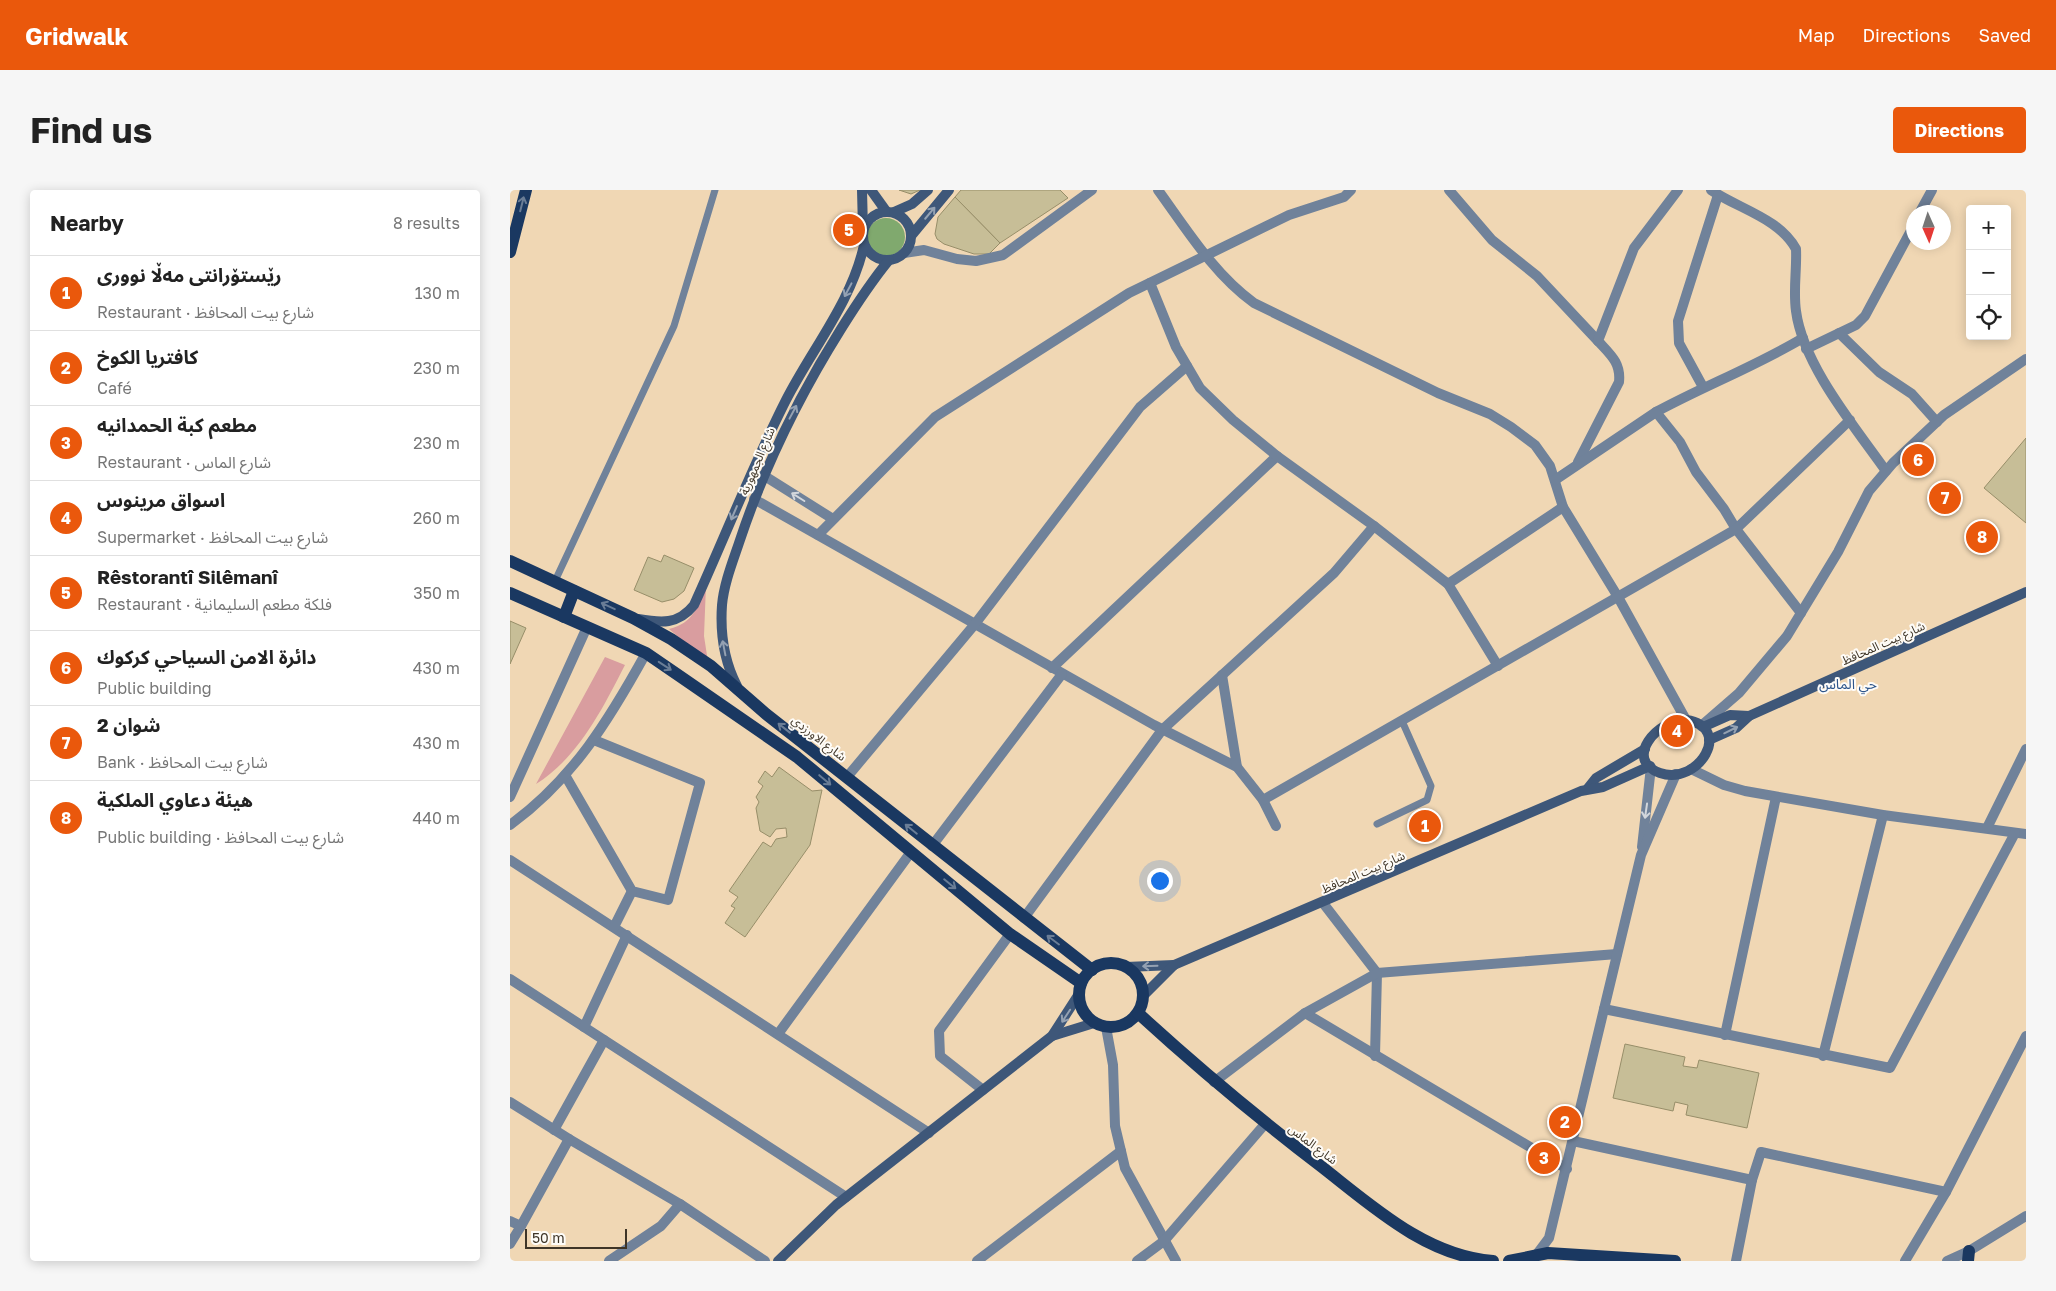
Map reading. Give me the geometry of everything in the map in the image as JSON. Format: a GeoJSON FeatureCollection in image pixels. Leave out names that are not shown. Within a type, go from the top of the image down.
{"type":"FeatureCollection","features":[{"type":"Feature","properties":{"kind":"main road"},"geometry":{"type":"LineString","coordinates":[[510,252],[526,190]]}},
{"type":"Feature","properties":{"kind":"main road"},"geometry":{"type":"LineString","coordinates":[[862,190],[864,244],[873,256],[888,260],[904,253],[911,236],[949,190]]}},
{"type":"Feature","properties":{"kind":"main road"},"geometry":{"type":"LineString","coordinates":[[871,190],[890,212],[906,221],[911,236]]}},
{"type":"Feature","properties":{"kind":"main road"},"geometry":{"type":"LineString","coordinates":[[863,229],[872,217],[912,204],[928,190]]}},
{"type":"Feature","properties":{"kind":"main road","name":"شارع الجمهورية"},"geometry":{"type":"LineString","coordinates":[[634,618],[666,622],[682,617],[694,605],[779,413],[804,365],[850,288],[864,244]]}},
{"type":"Feature","properties":{"kind":"main road","name":"شارع الجمهورية"},"geometry":{"type":"LineString","coordinates":[[741,694],[726,658],[722,630],[722,603],[725,585],[754,499],[786,426],[827,351],[864,293],[888,260]]}},
{"type":"Feature","properties":{"kind":"main road"},"geometry":{"type":"LineString","coordinates":[[510,553],[526,568]]}},
{"type":"Feature","properties":{"kind":"main road","name":"شارع الاورزدي"},"geometry":{"type":"LineString","coordinates":[[510,561],[634,618],[671,639],[711,666],[741,694],[1092,970]]}},
{"type":"Feature","properties":{"kind":"main road"},"geometry":{"type":"LineString","coordinates":[[564,617],[574,591]]}},
{"type":"Feature","properties":{"kind":"main road","name":"شارع بيت المحافظ"},"geometry":{"type":"LineString","coordinates":[[1709,740],[1736,728],[1749,716],[2026,592]]}},
{"type":"Feature","properties":{"kind":"main road"},"geometry":{"type":"LineString","coordinates":[[510,593],[646,653],[797,757],[1010,934],[1080,989],[1081,1008],[1100,1025]]}},
{"type":"Feature","properties":{"kind":"main road","name":"شارع بيت المحافظ"},"geometry":{"type":"LineString","coordinates":[[1702,726],[1730,715],[1749,716]]}},
{"type":"Feature","properties":{"kind":"main road"},"geometry":{"type":"LineString","coordinates":[[1645,749],[1650,766],[1661,773],[1676,774],[1691,769],[1706,756],[1709,740],[1702,726],[1686,720]]}},
{"type":"Feature","properties":{"kind":"main road","name":"شارع بيت المحافظ"},"geometry":{"type":"LineString","coordinates":[[1588,788],[1596,778],[1645,749],[1649,739],[1660,728],[1675,721],[1686,720]]}},
{"type":"Feature","properties":{"kind":"main road","name":"شارع بيت المحافظ"},"geometry":{"type":"LineString","coordinates":[[1126,967],[1174,965],[1323,903],[1588,788],[1608,786],[1650,766]]}},
{"type":"Feature","properties":{"kind":"main road"},"geometry":{"type":"LineString","coordinates":[[778,1261],[846,1197],[1052,1036],[1092,970],[1108,963],[1126,967],[1139,979],[1143,996],[1138,1013],[1128,1023],[1100,1025],[1052,1036]]}},
{"type":"Feature","properties":{"kind":"main road","name":"شارع بيت المحافظ"},"geometry":{"type":"LineString","coordinates":[[1143,996],[1174,965]]}},
{"type":"Feature","properties":{"kind":"main road","name":"شارع الماس"},"geometry":{"type":"LineString","coordinates":[[1138,1013],[1214,1082],[1265,1124],[1403,1228],[1440,1247],[1481,1260],[1493,1261]]}},
{"type":"Feature","properties":{"kind":"main road"},"geometry":{"type":"LineString","coordinates":[[1509,1261],[1536,1257],[1675,1261]]}},
{"type":"Feature","properties":{"kind":"street"},"geometry":{"type":"LineString","coordinates":[[904,253],[924,250],[957,259],[976,261],[1003,255],[1092,190]]}},
{"type":"Feature","properties":{"kind":"street"},"geometry":{"type":"LineString","coordinates":[[1158,190],[1207,256],[1239,292],[1254,303],[1438,393],[1490,414],[1535,445],[1550,466],[1563,507],[1618,597],[1686,720]]}},
{"type":"Feature","properties":{"kind":"street"},"geometry":{"type":"LineString","coordinates":[[818,535],[935,417],[1129,293],[1289,214],[1344,197],[1351,190]]}},
{"type":"Feature","properties":{"kind":"street"},"geometry":{"type":"LineString","coordinates":[[1449,190],[1492,240],[1537,276],[1617,361],[1619,382],[1577,464]]}},
{"type":"Feature","properties":{"kind":"street"},"geometry":{"type":"LineString","coordinates":[[1598,341],[1634,248],[1678,190]]}},
{"type":"Feature","properties":{"kind":"street"},"geometry":{"type":"LineString","coordinates":[[1924,205],[1932,190]]}},
{"type":"Feature","properties":{"kind":"street"},"geometry":{"type":"LineString","coordinates":[[1703,387],[1679,343],[1678,321],[1715,193],[1776,226],[1792,242],[1796,249],[1796,312],[1806,349],[1850,420],[1886,471]]}},
{"type":"Feature","properties":{"kind":"street"},"geometry":{"type":"LineString","coordinates":[[1806,349],[1856,325],[1865,316],[1906,240]]}},
{"type":"Feature","properties":{"kind":"street"},"geometry":{"type":"LineString","coordinates":[[1150,283],[1176,347],[1200,388],[1233,420],[1277,456],[1374,526],[1448,584],[1498,666]]}},
{"type":"Feature","properties":{"kind":"street"},"geometry":{"type":"LineString","coordinates":[[1838,334],[1879,372],[1912,394],[1937,422]]}},
{"type":"Feature","properties":{"kind":"street"},"geometry":{"type":"LineString","coordinates":[[1555,480],[1656,412],[1803,338]]}},
{"type":"Feature","properties":{"kind":"street"},"geometry":{"type":"LineString","coordinates":[[1702,726],[1739,693],[1766,663],[1801,613],[1838,552],[1869,491],[1886,471],[1937,422],[1985,385],[2026,360]]}},
{"type":"Feature","properties":{"kind":"street"},"geometry":{"type":"LineString","coordinates":[[847,777],[974,624],[1140,408],[1187,366]]}},
{"type":"Feature","properties":{"kind":"street"},"geometry":{"type":"LineString","coordinates":[[1656,412],[1680,442],[1696,472],[1724,509],[1736,529],[1801,613]]}},
{"type":"Feature","properties":{"kind":"street"},"geometry":{"type":"LineString","coordinates":[[1264,800],[1736,529],[1850,420]]}},
{"type":"Feature","properties":{"kind":"street"},"geometry":{"type":"LineString","coordinates":[[1052,668],[1277,456]]}},
{"type":"Feature","properties":{"kind":"street"},"geometry":{"type":"LineString","coordinates":[[763,475],[833,519]]}},
{"type":"Feature","properties":{"kind":"street"},"geometry":{"type":"LineString","coordinates":[[754,499],[1162,730],[1237,767],[1264,800],[1276,826]]}},
{"type":"Feature","properties":{"kind":"street"},"geometry":{"type":"LineString","coordinates":[[1448,584],[1563,507]]}},
{"type":"Feature","properties":{"kind":"street"},"geometry":{"type":"LineString","coordinates":[[1024,918],[1162,730],[1334,572],[1374,526]]}},
{"type":"Feature","properties":{"kind":"street"},"geometry":{"type":"LineString","coordinates":[[510,797],[587,627]]}},
{"type":"Feature","properties":{"kind":"street"},"geometry":{"type":"LineString","coordinates":[[510,825],[531,810],[565,775],[594,740],[646,653]]}},
{"type":"Feature","properties":{"kind":"street"},"geometry":{"type":"LineString","coordinates":[[932,846],[1062,674]]}},
{"type":"Feature","properties":{"kind":"street"},"geometry":{"type":"LineString","coordinates":[[1222,675],[1237,767]]}},
{"type":"Feature","properties":{"kind":"street"},"geometry":{"type":"LineString","coordinates":[[565,775],[632,892],[668,900],[700,783],[594,740]]}},
{"type":"Feature","properties":{"kind":"street"},"geometry":{"type":"LineString","coordinates":[[1987,828],[2026,749]]}},
{"type":"Feature","properties":{"kind":"street"},"geometry":{"type":"LineString","coordinates":[[1536,1257],[1550,1238],[1641,855],[1650,766]]}},
{"type":"Feature","properties":{"kind":"street"},"geometry":{"type":"LineString","coordinates":[[1604,1009],[1823,1056],[1890,1068],[2021,834],[1987,828],[1884,816],[1776,797],[1724,785],[1691,769]]}},
{"type":"Feature","properties":{"kind":"street"},"geometry":{"type":"LineString","coordinates":[[1641,855],[1676,774]]}},
{"type":"Feature","properties":{"kind":"street"},"geometry":{"type":"LineString","coordinates":[[1725,1035],[1776,797]]}},
{"type":"Feature","properties":{"kind":"street"},"geometry":{"type":"LineString","coordinates":[[1823,1056],[1884,816]]}},
{"type":"Feature","properties":{"kind":"street"},"geometry":{"type":"LineString","coordinates":[[778,1034],[911,852]]}},
{"type":"Feature","properties":{"kind":"street"},"geometry":{"type":"LineString","coordinates":[[510,860],[628,935],[928,1133]]}},
{"type":"Feature","properties":{"kind":"street"},"geometry":{"type":"LineString","coordinates":[[614,927],[632,892]]}},
{"type":"Feature","properties":{"kind":"street"},"geometry":{"type":"LineString","coordinates":[[1323,903],[1377,972],[1375,1056]]}},
{"type":"Feature","properties":{"kind":"street"},"geometry":{"type":"LineString","coordinates":[[983,1090],[940,1056],[939,1031],[1010,934]]}},
{"type":"Feature","properties":{"kind":"street"},"geometry":{"type":"LineString","coordinates":[[584,1027],[628,935]]}},
{"type":"Feature","properties":{"kind":"street"},"geometry":{"type":"LineString","coordinates":[[1214,1082],[1305,1013],[1377,972],[1618,954]]}},
{"type":"Feature","properties":{"kind":"street"},"geometry":{"type":"LineString","coordinates":[[510,979],[846,1197]]}},
{"type":"Feature","properties":{"kind":"street"},"geometry":{"type":"LineString","coordinates":[[1305,1013],[1567,1169]]}},
{"type":"Feature","properties":{"kind":"street"},"geometry":{"type":"LineString","coordinates":[[1100,1025],[1113,1064],[1115,1126],[1125,1168],[1176,1261]]}},
{"type":"Feature","properties":{"kind":"street"},"geometry":{"type":"LineString","coordinates":[[1905,1261],[1946,1192],[2026,1036]]}},
{"type":"Feature","properties":{"kind":"street"},"geometry":{"type":"LineString","coordinates":[[554,1130],[604,1040]]}},
{"type":"Feature","properties":{"kind":"street"},"geometry":{"type":"LineString","coordinates":[[510,1102],[680,1204],[765,1261]]}},
{"type":"Feature","properties":{"kind":"street"},"geometry":{"type":"LineString","coordinates":[[1138,1261],[1164,1241],[1265,1124]]}},
{"type":"Feature","properties":{"kind":"street"},"geometry":{"type":"LineString","coordinates":[[510,1244],[522,1226],[569,1139]]}},
{"type":"Feature","properties":{"kind":"street"},"geometry":{"type":"LineString","coordinates":[[1573,1141],[1752,1180]]}},
{"type":"Feature","properties":{"kind":"street"},"geometry":{"type":"LineString","coordinates":[[977,1261],[1121,1151]]}},
{"type":"Feature","properties":{"kind":"street"},"geometry":{"type":"LineString","coordinates":[[1736,1261],[1752,1180],[1761,1152],[1946,1192]]}},
{"type":"Feature","properties":{"kind":"street"},"geometry":{"type":"LineString","coordinates":[[609,1261],[661,1226],[680,1204]]}},
{"type":"Feature","properties":{"kind":"street"},"geometry":{"type":"LineString","coordinates":[[1947,1261],[1969,1256],[2026,1216]]}},
{"type":"Feature","properties":{"kind":"street"},"geometry":{"type":"LineString","coordinates":[[510,1221],[522,1226]]}},
{"type":"Feature","properties":{"kind":"lane"},"geometry":{"type":"LineString","coordinates":[[555,581],[674,326],[715,190]]}},
{"type":"Feature","properties":{"kind":"lane"},"geometry":{"type":"LineString","coordinates":[[1376,824],[1427,800],[1430,794],[1431,786],[1402,721]]}},
{"type":"Feature","properties":{"kind":"shaded area"},"geometry":{"type":"Polygon","coordinates":[[[886,218],[899,224],[905,237],[899,250],[886,256],[873,250],[867,237],[873,224],[886,218]]]}},
{"type":"Feature","properties":{"kind":"shaded area"},"geometry":{"type":"Polygon","coordinates":[[[706,585],[704,636],[708,662],[669,629],[684,623],[689,618],[697,607],[706,585]]]}},
{"type":"Feature","properties":{"kind":"shaded area"},"geometry":{"type":"Polygon","coordinates":[[[605,657],[625,665],[608,698],[577,746],[551,773],[536,784],[605,657]]]}},
{"type":"Feature","properties":{"kind":"building"},"geometry":{"type":"Polygon","coordinates":[[[899,190],[920,190],[911,194],[899,190]]]}},
{"type":"Feature","properties":{"kind":"building"},"geometry":{"type":"Polygon","coordinates":[[[961,190],[1060,190],[1068,198],[1000,243],[955,197],[961,190]]]}},
{"type":"Feature","properties":{"kind":"building"},"geometry":{"type":"Polygon","coordinates":[[[955,197],[1000,243],[989,254],[974,254],[944,244],[937,239],[935,234],[938,217],[955,197]]]}},
{"type":"Feature","properties":{"kind":"building"},"geometry":{"type":"Polygon","coordinates":[[[2026,438],[2026,523],[1984,488],[2026,438]]]}},
{"type":"Feature","properties":{"kind":"building"},"geometry":{"type":"Polygon","coordinates":[[[664,555],[694,568],[684,591],[674,599],[662,602],[634,590],[648,557],[661,562],[664,555]]]}},
{"type":"Feature","properties":{"kind":"building"},"geometry":{"type":"Polygon","coordinates":[[[510,621],[526,628],[510,664],[510,621]]]}},
{"type":"Feature","properties":{"kind":"building"},"geometry":{"type":"Polygon","coordinates":[[[779,767],[812,791],[822,790],[810,845],[745,937],[725,923],[735,908],[731,906],[738,897],[729,891],[763,842],[771,847],[776,839],[787,837],[786,828],[776,829],[770,837],[760,831],[756,808],[759,802],[756,797],[763,786],[758,782],[765,771],[772,777],[779,767]]]}},
{"type":"Feature","properties":{"kind":"building"},"geometry":{"type":"Polygon","coordinates":[[[1625,1044],[1685,1057],[1683,1066],[1697,1068],[1699,1060],[1759,1073],[1747,1128],[1686,1115],[1688,1105],[1675,1102],[1673,1111],[1613,1098],[1625,1044]]]}},
{"type":"Feature","properties":{"kind":"place","name":"Rêstorantî Silêmanî"},"geometry":{"type":"Point","coordinates":[849,230]}},
{"type":"Feature","properties":{"kind":"place","name":"دائرة الامن السياحي كركوك"},"geometry":{"type":"Point","coordinates":[1918,460]}},
{"type":"Feature","properties":{"kind":"place","name":"شوان 2"},"geometry":{"type":"Point","coordinates":[1945,498]}},
{"type":"Feature","properties":{"kind":"place","name":"هيئة دعاوي الملكية"},"geometry":{"type":"Point","coordinates":[1982,537]}},
{"type":"Feature","properties":{"kind":"place","name":"اسواق مرينوس"},"geometry":{"type":"Point","coordinates":[1677,731]}},
{"type":"Feature","properties":{"kind":"place","name":"رێستۆرانتی مەڵا نووری"},"geometry":{"type":"Point","coordinates":[1425,826]}},
{"type":"Feature","properties":{"kind":"place","name":"كافتريا الكوخ"},"geometry":{"type":"Point","coordinates":[1565,1122]}},
{"type":"Feature","properties":{"kind":"place","name":"مطعم كبة الحمدانيه"},"geometry":{"type":"Point","coordinates":[1544,1158]}},
{"type":"Feature","properties":{"kind":"district","name":"حي الماس"},"geometry":{"type":"Point","coordinates":[1848,683]}}]}
